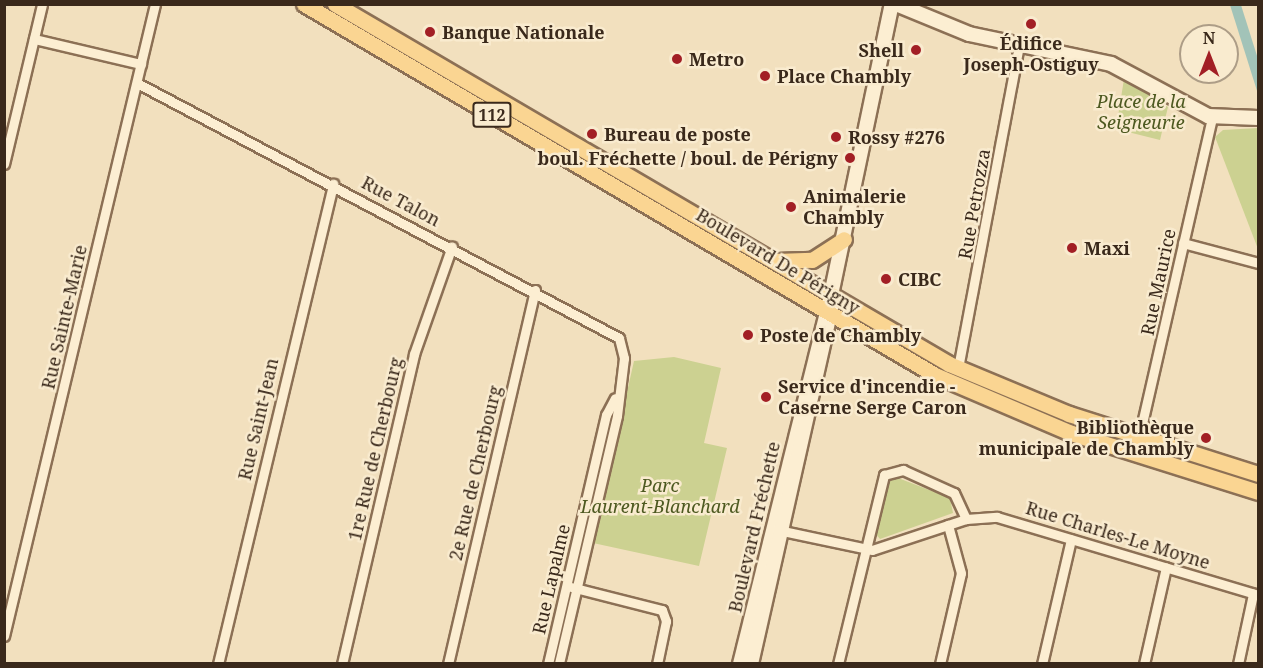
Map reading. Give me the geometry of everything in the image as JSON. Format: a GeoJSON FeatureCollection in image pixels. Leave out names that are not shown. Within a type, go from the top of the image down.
{"type":"FeatureCollection","features":[{"type":"Feature","properties":{"kind":"main road","name":"Boulevard De Périgny"},"geometry":{"type":"LineString","coordinates":[[304,4],[828,313],[983,398],[1135,454],[1258,492]]}},
{"type":"Feature","properties":{"kind":"main road","name":"Boulevard De Périgny"},"geometry":{"type":"LineString","coordinates":[[335,4],[958,368],[1140,437],[1258,474]]}},
{"type":"Feature","properties":{"kind":"main road"},"geometry":{"type":"LineString","coordinates":[[773,261],[806,262],[844,239]]}},
{"type":"Feature","properties":{"kind":"street"},"geometry":{"type":"LineString","coordinates":[[4,164],[9,128],[42,4]]}},
{"type":"Feature","properties":{"kind":"street","name":"Rue Sainte-Marie"},"geometry":{"type":"LineString","coordinates":[[4,636],[155,4]]}},
{"type":"Feature","properties":{"kind":"street"},"geometry":{"type":"LineString","coordinates":[[894,4],[956,30],[1117,66],[1212,117],[1254,119]]}},
{"type":"Feature","properties":{"kind":"street","name":"Boulevard Fréchette"},"geometry":{"type":"LineString","coordinates":[[751,663],[777,530],[828,313],[894,4]]}},
{"type":"Feature","properties":{"kind":"street"},"geometry":{"type":"LineString","coordinates":[[34,39],[141,64]]}},
{"type":"Feature","properties":{"kind":"street","name":"Rue Petrozza"},"geometry":{"type":"LineString","coordinates":[[958,368],[1019,44]]}},
{"type":"Feature","properties":{"kind":"street","name":"Rue Talon"},"geometry":{"type":"LineString","coordinates":[[137,83],[452,246],[613,333],[623,347],[622,368]]}},
{"type":"Feature","properties":{"kind":"street","name":"Rue Maurice"},"geometry":{"type":"LineString","coordinates":[[1135,454],[1212,117]]}},
{"type":"Feature","properties":{"kind":"street","name":"Rue Saint-Jean"},"geometry":{"type":"LineString","coordinates":[[218,663],[333,184]]}},
{"type":"Feature","properties":{"kind":"street"},"geometry":{"type":"LineString","coordinates":[[1183,243],[1258,263]]}},
{"type":"Feature","properties":{"kind":"street","name":"1re Rue de Cherbourg"},"geometry":{"type":"LineString","coordinates":[[342,663],[414,354],[452,246]]}},
{"type":"Feature","properties":{"kind":"street","name":"2e Rue de Cherbourg"},"geometry":{"type":"LineString","coordinates":[[448,663],[535,290]]}},
{"type":"Feature","properties":{"kind":"street","name":"Rue Lapalme"},"geometry":{"type":"LineString","coordinates":[[548,663],[606,415],[615,398],[622,368]]}},
{"type":"Feature","properties":{"kind":"street","name":"Rue Lapalme"},"geometry":{"type":"LineString","coordinates":[[559,663],[617,416],[615,398]]}},
{"type":"Feature","properties":{"kind":"street"},"geometry":{"type":"LineString","coordinates":[[838,663],[881,482],[891,470],[954,493],[966,519]]}},
{"type":"Feature","properties":{"kind":"street","name":"Rue Charles-Le Moyne"},"geometry":{"type":"LineString","coordinates":[[777,530],[864,550],[898,544],[966,519],[1001,518],[1256,594]]}},
{"type":"Feature","properties":{"kind":"street"},"geometry":{"type":"LineString","coordinates":[[940,663],[961,573],[948,525]]}},
{"type":"Feature","properties":{"kind":"street","name":"Boulevard Fréchette"},"geometry":{"type":"LineString","coordinates":[[740,663],[777,530]]}},
{"type":"Feature","properties":{"kind":"street"},"geometry":{"type":"LineString","coordinates":[[1042,663],[1071,539]]}},
{"type":"Feature","properties":{"kind":"street"},"geometry":{"type":"LineString","coordinates":[[1144,663],[1166,567]]}},
{"type":"Feature","properties":{"kind":"street"},"geometry":{"type":"LineString","coordinates":[[566,586],[664,612],[657,663]]}},
{"type":"Feature","properties":{"kind":"street"},"geometry":{"type":"LineString","coordinates":[[1238,663],[1256,594]]}},
{"type":"Feature","properties":{"kind":"green space","name":"Place de la Seigneurie"},"geometry":{"type":"Polygon","coordinates":[[[1124,79],[1168,107],[1160,140],[1116,129],[1124,79]]]}},
{"type":"Feature","properties":{"kind":"green space"},"geometry":{"type":"Polygon","coordinates":[[[1258,128],[1258,249],[1215,137],[1223,130],[1258,128]]]}},
{"type":"Feature","properties":{"kind":"green space","name":"Parc Laurent-Blanchard"},"geometry":{"type":"Polygon","coordinates":[[[674,357],[721,368],[704,443],[727,448],[699,566],[593,543],[634,361],[674,357]]]}},
{"type":"Feature","properties":{"kind":"green space"},"geometry":{"type":"Polygon","coordinates":[[[893,476],[950,498],[953,513],[880,539],[874,532],[887,479],[893,476]]]}},
{"type":"Feature","properties":{"kind":"water"},"geometry":{"type":"Polygon","coordinates":[[[1230,5],[1241,5],[1258,59],[1258,94],[1239,34],[1239,24],[1236,24],[1230,5]]]}},
{"type":"Feature","properties":{"kind":"place","name":"Édifice Joseph-Ostiguy"},"geometry":{"type":"Point","coordinates":[1031,24]}},
{"type":"Feature","properties":{"kind":"place","name":"Banque Nationale"},"geometry":{"type":"Point","coordinates":[430,32]}},
{"type":"Feature","properties":{"kind":"place","name":"Shell"},"geometry":{"type":"Point","coordinates":[916,50]}},
{"type":"Feature","properties":{"kind":"place","name":"Metro"},"geometry":{"type":"Point","coordinates":[677,59]}},
{"type":"Feature","properties":{"kind":"place","name":"Place Chambly"},"geometry":{"type":"Point","coordinates":[765,76]}},
{"type":"Feature","properties":{"kind":"place","name":"Bureau de poste"},"geometry":{"type":"Point","coordinates":[592,134]}},
{"type":"Feature","properties":{"kind":"place","name":"Rossy #276"},"geometry":{"type":"Point","coordinates":[836,137]}},
{"type":"Feature","properties":{"kind":"place","name":"boul. Fréchette / boul. de Périgny"},"geometry":{"type":"Point","coordinates":[850,158]}},
{"type":"Feature","properties":{"kind":"place","name":"Animalerie Chambly"},"geometry":{"type":"Point","coordinates":[791,207]}},
{"type":"Feature","properties":{"kind":"place","name":"Maxi"},"geometry":{"type":"Point","coordinates":[1072,248]}},
{"type":"Feature","properties":{"kind":"place","name":"CIBC"},"geometry":{"type":"Point","coordinates":[886,279]}},
{"type":"Feature","properties":{"kind":"place","name":"Poste de Chambly"},"geometry":{"type":"Point","coordinates":[748,335]}},
{"type":"Feature","properties":{"kind":"place","name":"Service d'incendie - Caserne Serge Caron"},"geometry":{"type":"Point","coordinates":[766,397]}},
{"type":"Feature","properties":{"kind":"place","name":"Bibliothèque municipale de Chambly"},"geometry":{"type":"Point","coordinates":[1206,438]}}]}
